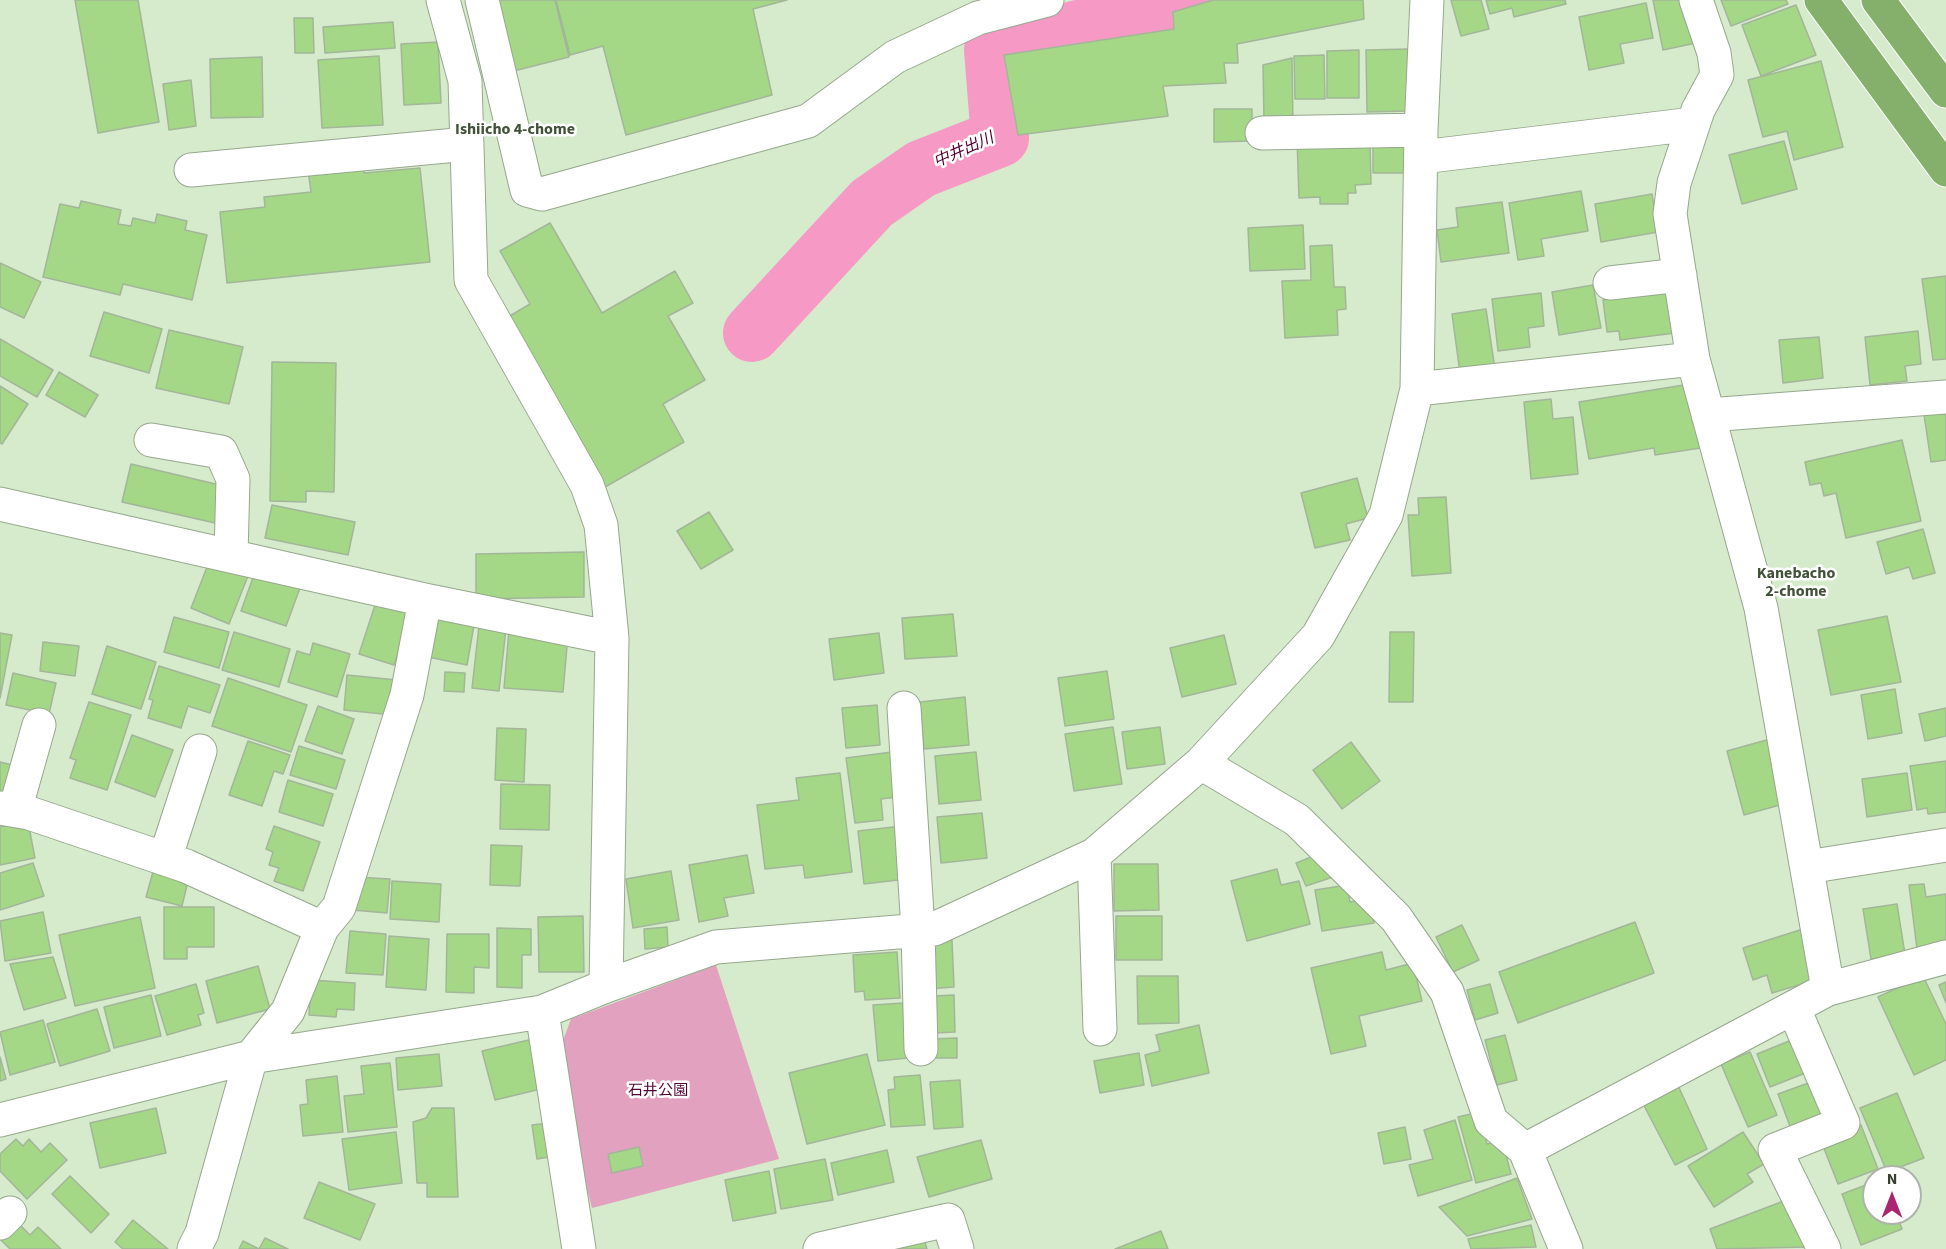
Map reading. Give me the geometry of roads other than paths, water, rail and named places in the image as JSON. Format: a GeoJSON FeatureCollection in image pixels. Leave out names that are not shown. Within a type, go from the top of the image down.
{"type":"FeatureCollection","features":[{"type":"Feature","properties":{"kind":"highway"},"geometry":{"type":"LineString","coordinates":[[1821,0],[1946,170]]}},
{"type":"Feature","properties":{"kind":"highway"},"geometry":{"type":"LineString","coordinates":[[1878,0],[1946,91]]}},
{"type":"Feature","properties":{"kind":"street"},"geometry":{"type":"LineString","coordinates":[[443,0],[465,81],[471,280],[587,485],[601,525],[612,638],[606,986]]}},
{"type":"Feature","properties":{"kind":"street"},"geometry":{"type":"LineString","coordinates":[[482,0],[527,190],[542,194],[808,121],[895,57],[978,18],[1047,0]]}},
{"type":"Feature","properties":{"kind":"street"},"geometry":{"type":"LineString","coordinates":[[0,1120],[251,1057],[542,1012],[606,986],[716,947],[934,929],[1094,855],[1201,763],[1318,636],[1386,515],[1417,389],[1427,0]]}},
{"type":"Feature","properties":{"kind":"street"},"geometry":{"type":"LineString","coordinates":[[1696,0],[1714,53],[1717,75],[1693,124],[1674,183],[1670,214],[1693,359],[1761,608],[1828,989]]}},
{"type":"Feature","properties":{"kind":"street"},"geometry":{"type":"LineString","coordinates":[[1262,134],[1422,144],[1693,124]]}},
{"type":"Feature","properties":{"kind":"street"},"geometry":{"type":"LineString","coordinates":[[191,170],[467,144]]}},
{"type":"Feature","properties":{"kind":"street"},"geometry":{"type":"LineString","coordinates":[[1610,283],[1680,275]]}},
{"type":"Feature","properties":{"kind":"street"},"geometry":{"type":"LineString","coordinates":[[1417,389],[1693,359]]}},
{"type":"Feature","properties":{"kind":"street"},"geometry":{"type":"LineString","coordinates":[[1708,415],[1946,397]]}},
{"type":"Feature","properties":{"kind":"street"},"geometry":{"type":"LineString","coordinates":[[151,440],[221,452],[233,479],[231,555]]}},
{"type":"Feature","properties":{"kind":"street"},"geometry":{"type":"LineString","coordinates":[[0,504],[425,600],[612,638]]}},
{"type":"Feature","properties":{"kind":"street"},"geometry":{"type":"LineString","coordinates":[[194,1249],[202,1233],[251,1057],[288,1011],[322,928],[339,907],[407,695],[425,600]]}},
{"type":"Feature","properties":{"kind":"street"},"geometry":{"type":"LineString","coordinates":[[904,708],[918,930],[921,1049]]}},
{"type":"Feature","properties":{"kind":"street"},"geometry":{"type":"LineString","coordinates":[[39,725],[8,809],[165,859],[322,928]]}},
{"type":"Feature","properties":{"kind":"street"},"geometry":{"type":"LineString","coordinates":[[165,859],[200,751]]}},
{"type":"Feature","properties":{"kind":"street"},"geometry":{"type":"LineString","coordinates":[[1201,763],[1297,820],[1396,918],[1447,992],[1491,1121],[1525,1150],[1566,1249]]}},
{"type":"Feature","properties":{"kind":"street"},"geometry":{"type":"LineString","coordinates":[[1807,867],[1946,845]]}},
{"type":"Feature","properties":{"kind":"street"},"geometry":{"type":"LineString","coordinates":[[1094,855],[1100,1029]]}},
{"type":"Feature","properties":{"kind":"street"},"geometry":{"type":"LineString","coordinates":[[1525,1150],[1828,989],[1946,957]]}},
{"type":"Feature","properties":{"kind":"street"},"geometry":{"type":"LineString","coordinates":[[1794,1009],[1843,1122],[1775,1150],[1824,1249]]}},
{"type":"Feature","properties":{"kind":"street"},"geometry":{"type":"LineString","coordinates":[[542,1012],[579,1249]]}},
{"type":"Feature","properties":{"kind":"street"},"geometry":{"type":"LineString","coordinates":[[820,1249],[948,1220],[957,1249]]}},
{"type":"Feature","properties":{"kind":"waterway","name":"中井出川"},"geometry":{"type":"LineString","coordinates":[[752,333],[872,203],[921,169],[1000,138],[993,50],[1160,9],[1181,0]]}},
{"type":"Feature","properties":{"kind":"district","name":"Ishiicho 4-chome"},"geometry":{"type":"Point","coordinates":[515,130]}},
{"type":"Feature","properties":{"kind":"district","name":"Kanebacho 2-chome"},"geometry":{"type":"Point","coordinates":[1796,583]}},
{"type":"Feature","properties":{"kind":"park label","name":"石井公園"},"geometry":{"type":"Point","coordinates":[658,1092]}}]}
